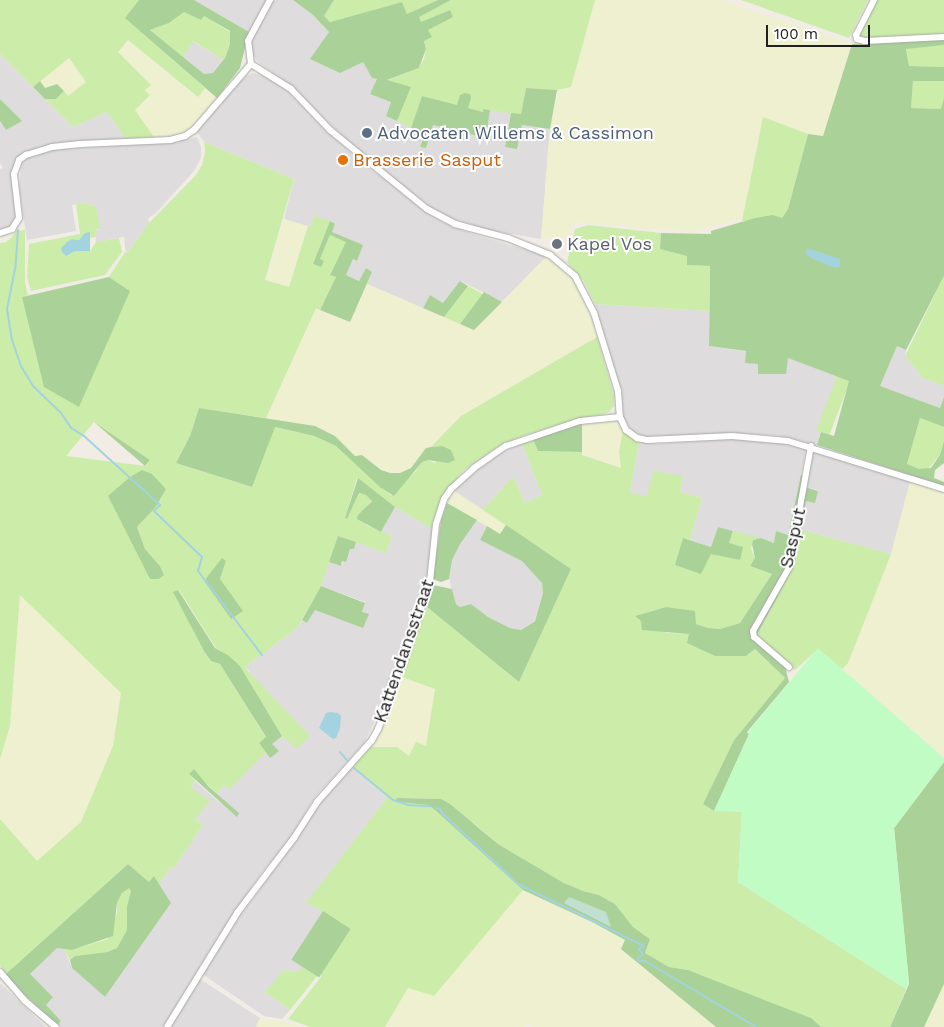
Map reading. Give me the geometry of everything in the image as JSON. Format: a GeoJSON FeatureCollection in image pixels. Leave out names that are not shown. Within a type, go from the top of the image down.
{"type":"FeatureCollection","features":[{"type":"Feature","properties":{"kind":"street"},"geometry":{"type":"LineString","coordinates":[[0,233],[12,229],[19,218],[14,174],[19,160],[26,154],[52,147],[170,140],[185,136],[194,130],[250,64],[248,41],[270,0]]}},
{"type":"Feature","properties":{"kind":"street"},"geometry":{"type":"LineString","coordinates":[[874,0],[856,35],[857,39],[865,41],[944,37]]}},
{"type":"Feature","properties":{"kind":"street"},"geometry":{"type":"LineString","coordinates":[[250,64],[290,89],[330,130],[427,209],[455,224],[508,238],[541,250],[558,260],[575,276],[594,313],[618,391],[620,418],[626,430],[637,438],[647,440],[732,436],[788,441],[811,446],[944,489]]}},
{"type":"Feature","properties":{"kind":"street","name":"Kattendansstraat"},"geometry":{"type":"LineString","coordinates":[[167,1027],[237,914],[294,838],[328,787],[372,740],[378,729],[384,715],[392,682],[403,664],[430,582],[436,524],[444,499],[451,489],[474,468],[506,446],[580,421],[620,418]]}},
{"type":"Feature","properties":{"kind":"street","name":"Sasput"},"geometry":{"type":"LineString","coordinates":[[789,668],[754,636],[753,631],[789,568],[811,446]]}},
{"type":"Feature","properties":{"kind":"street"},"geometry":{"type":"LineString","coordinates":[[0,972],[26,1001],[56,1027]]}},
{"type":"Feature","properties":{"kind":"shaded area"},"geometry":{"type":"Polygon","coordinates":[[[194,0],[268,0],[249,32],[194,0]]]}},
{"type":"Feature","properties":{"kind":"shaded area"},"geometry":{"type":"Polygon","coordinates":[[[274,0],[293,0],[313,15],[329,32],[311,59],[363,62],[372,78],[377,79],[391,102],[386,116],[425,133],[420,147],[426,148],[433,125],[486,138],[490,110],[511,113],[505,147],[522,125],[550,129],[541,239],[487,230],[448,217],[431,208],[342,136],[294,88],[259,63],[251,53],[251,42],[274,0]]]}},
{"type":"Feature","properties":{"kind":"shaded area"},"geometry":{"type":"Polygon","coordinates":[[[192,41],[224,60],[213,73],[204,74],[183,57],[192,41]]]}},
{"type":"Feature","properties":{"kind":"shaded area"},"geometry":{"type":"Polygon","coordinates":[[[0,54],[73,127],[107,112],[126,139],[82,141],[53,145],[16,161],[12,172],[17,217],[13,225],[0,231],[0,169],[3,168],[0,163],[0,121],[6,130],[21,121],[0,99],[0,54]]]}},
{"type":"Feature","properties":{"kind":"shaded area"},"geometry":{"type":"Polygon","coordinates":[[[253,73],[270,78],[284,87],[320,125],[358,159],[442,222],[470,233],[547,256],[502,302],[461,281],[443,303],[430,295],[423,308],[367,284],[372,272],[366,269],[359,281],[346,275],[353,259],[356,261],[332,232],[335,224],[314,216],[311,228],[284,219],[294,179],[204,142],[197,132],[234,87],[246,76],[253,73]]]}},
{"type":"Feature","properties":{"kind":"shaded area"},"geometry":{"type":"Polygon","coordinates":[[[197,137],[201,147],[201,158],[194,171],[155,214],[148,218],[149,223],[126,254],[124,237],[96,242],[95,230],[99,230],[96,205],[89,206],[88,202],[72,205],[76,231],[27,240],[19,187],[22,160],[47,150],[170,143],[197,137]]]}},
{"type":"Feature","properties":{"kind":"shaded area"},"geometry":{"type":"Polygon","coordinates":[[[595,304],[709,311],[709,346],[788,358],[837,376],[817,445],[771,435],[730,433],[653,438],[634,433],[624,420],[621,390],[595,304]]]}},
{"type":"Feature","properties":{"kind":"shaded area"},"geometry":{"type":"Polygon","coordinates":[[[897,346],[906,350],[905,356],[923,378],[944,386],[944,397],[940,408],[880,386],[897,346]]]}},
{"type":"Feature","properties":{"kind":"shaded area"},"geometry":{"type":"Polygon","coordinates":[[[734,439],[779,443],[806,449],[788,535],[774,543],[718,527],[711,547],[690,540],[702,498],[680,492],[683,476],[647,497],[630,493],[639,442],[657,444],[734,439]]]}},
{"type":"Feature","properties":{"kind":"shaded area"},"geometry":{"type":"Polygon","coordinates":[[[522,443],[542,495],[525,503],[513,476],[483,510],[454,491],[471,475],[499,454],[522,443]]]}},
{"type":"Feature","properties":{"kind":"shaded area"},"geometry":{"type":"Polygon","coordinates":[[[813,451],[910,482],[891,554],[798,529],[806,500],[818,490],[804,487],[813,451]]]}},
{"type":"Feature","properties":{"kind":"shaded area"},"geometry":{"type":"Polygon","coordinates":[[[395,507],[434,530],[427,579],[401,657],[390,678],[377,716],[364,743],[315,797],[287,843],[263,871],[217,939],[163,1027],[60,1027],[57,1025],[61,1021],[45,1005],[53,996],[29,975],[57,947],[64,949],[72,968],[105,997],[171,903],[159,884],[171,866],[174,868],[203,825],[195,819],[191,787],[195,781],[219,802],[239,813],[217,794],[224,785],[230,788],[266,752],[270,757],[279,751],[271,744],[282,736],[296,748],[246,666],[297,628],[302,620],[307,623],[315,610],[368,614],[362,613],[365,602],[321,586],[329,562],[341,566],[350,548],[354,549],[356,542],[386,553],[392,536],[381,532],[395,507]]]}},
{"type":"Feature","properties":{"kind":"shaded area"},"geometry":{"type":"Polygon","coordinates":[[[477,520],[487,526],[480,540],[523,561],[542,583],[543,593],[535,620],[521,630],[510,628],[488,617],[471,604],[460,607],[456,604],[449,579],[452,560],[459,544],[477,520]]]}},
{"type":"Feature","properties":{"kind":"shaded area"},"geometry":{"type":"Polygon","coordinates":[[[352,766],[387,798],[307,903],[323,911],[294,961],[304,967],[298,972],[287,970],[265,992],[290,1010],[282,1019],[264,1016],[202,974],[240,916],[296,841],[319,803],[352,766]]]}},
{"type":"Feature","properties":{"kind":"shaded area"},"geometry":{"type":"Polygon","coordinates":[[[200,979],[260,1018],[256,1027],[171,1027],[200,979]]]}},
{"type":"Feature","properties":{"kind":"shaded area"},"geometry":{"type":"Polygon","coordinates":[[[0,983],[46,1027],[0,1027],[0,983]]]}},
{"type":"Feature","properties":{"kind":"green space"},"geometry":{"type":"Polygon","coordinates":[[[0,0],[139,0],[126,18],[205,88],[198,97],[128,40],[118,52],[151,85],[145,90],[150,95],[135,110],[154,137],[126,139],[107,112],[73,127],[45,99],[56,99],[64,91],[68,96],[86,82],[69,58],[33,87],[0,54],[0,0]]]}},
{"type":"Feature","properties":{"kind":"green space"},"geometry":{"type":"Polygon","coordinates":[[[139,0],[194,0],[249,32],[240,68],[217,98],[125,18],[139,0]],[[184,12],[169,23],[150,30],[204,74],[213,73],[225,58],[230,44],[230,31],[204,16],[201,20],[184,12]]]}},
{"type":"Feature","properties":{"kind":"green space"},"geometry":{"type":"Polygon","coordinates":[[[293,0],[334,0],[324,16],[330,22],[402,2],[407,14],[438,0],[451,0],[419,17],[421,22],[450,10],[453,17],[428,30],[432,37],[424,41],[426,49],[419,68],[387,80],[411,87],[397,121],[386,116],[391,102],[370,94],[377,79],[372,78],[363,62],[340,73],[310,59],[329,32],[313,15],[293,0]]]}},
{"type":"Feature","properties":{"kind":"green space"},"geometry":{"type":"Polygon","coordinates":[[[334,0],[438,0],[407,14],[402,2],[330,22],[324,16],[334,0]]]}},
{"type":"Feature","properties":{"kind":"green space"},"geometry":{"type":"Polygon","coordinates":[[[451,0],[595,0],[571,87],[557,90],[526,88],[521,115],[484,109],[483,112],[422,96],[411,128],[397,121],[411,87],[386,81],[419,68],[424,59],[426,49],[424,41],[427,30],[450,10],[421,23],[418,17],[451,0]]]}},
{"type":"Feature","properties":{"kind":"green space"},"geometry":{"type":"Polygon","coordinates":[[[595,0],[721,0],[852,44],[823,137],[808,134],[763,117],[742,217],[697,231],[662,230],[579,222],[572,225],[567,238],[541,239],[550,129],[557,90],[571,86],[595,0]]]}},
{"type":"Feature","properties":{"kind":"green space"},"geometry":{"type":"Polygon","coordinates":[[[741,0],[868,0],[849,38],[741,0]]]}},
{"type":"Feature","properties":{"kind":"green space"},"geometry":{"type":"Polygon","coordinates":[[[875,0],[944,0],[944,34],[865,39],[857,36],[875,0]]]}},
{"type":"Feature","properties":{"kind":"green space"},"geometry":{"type":"Polygon","coordinates":[[[184,12],[201,19],[204,16],[230,32],[230,44],[224,60],[193,41],[183,57],[150,30],[169,23],[184,12]]]}},
{"type":"Feature","properties":{"kind":"green space"},"geometry":{"type":"Polygon","coordinates":[[[944,39],[944,45],[906,49],[909,66],[944,67],[944,81],[913,81],[911,108],[941,109],[944,98],[944,276],[906,350],[897,346],[880,386],[940,408],[944,397],[944,427],[920,418],[907,464],[919,469],[931,468],[940,455],[944,441],[944,463],[935,470],[934,478],[944,482],[944,486],[817,445],[821,432],[834,436],[849,381],[788,358],[786,374],[758,374],[758,364],[745,363],[746,351],[709,346],[710,266],[687,265],[687,256],[660,249],[661,233],[711,234],[711,231],[755,218],[773,215],[782,218],[788,209],[808,134],[823,136],[852,44],[944,39]]]}},
{"type":"Feature","properties":{"kind":"green space"},"geometry":{"type":"Polygon","coordinates":[[[128,40],[197,97],[205,88],[217,98],[191,128],[179,134],[154,137],[135,110],[150,95],[118,52],[128,40]]]}},
{"type":"Feature","properties":{"kind":"green space"},"geometry":{"type":"Polygon","coordinates":[[[944,45],[944,67],[909,66],[906,48],[944,45]]]}},
{"type":"Feature","properties":{"kind":"green space"},"geometry":{"type":"Polygon","coordinates":[[[69,58],[86,82],[68,96],[64,91],[45,88],[40,81],[69,58]]]}},
{"type":"Feature","properties":{"kind":"green space"},"geometry":{"type":"Polygon","coordinates":[[[40,81],[45,88],[57,84],[64,91],[56,99],[45,99],[33,87],[40,81]]]}},
{"type":"Feature","properties":{"kind":"green space"},"geometry":{"type":"Polygon","coordinates":[[[913,81],[944,81],[944,98],[941,109],[911,108],[913,81]]]}},
{"type":"Feature","properties":{"kind":"green space"},"geometry":{"type":"Polygon","coordinates":[[[526,88],[557,90],[550,129],[522,125],[517,149],[505,147],[511,113],[521,114],[526,88]]]}},
{"type":"Feature","properties":{"kind":"green space"},"geometry":{"type":"Polygon","coordinates":[[[470,94],[471,98],[468,108],[483,112],[483,109],[490,110],[486,138],[433,125],[426,148],[420,147],[425,133],[411,128],[422,96],[457,105],[460,95],[470,94]]]}},
{"type":"Feature","properties":{"kind":"green space"},"geometry":{"type":"Polygon","coordinates":[[[0,99],[22,121],[6,130],[0,121],[0,99]]]}},
{"type":"Feature","properties":{"kind":"green space"},"geometry":{"type":"Polygon","coordinates":[[[763,117],[808,134],[788,209],[782,218],[742,221],[763,117]]]}},
{"type":"Feature","properties":{"kind":"green space"},"geometry":{"type":"Polygon","coordinates":[[[204,142],[294,179],[265,280],[289,287],[308,226],[311,227],[314,216],[330,221],[313,264],[321,267],[320,259],[330,235],[347,242],[330,274],[336,277],[320,310],[316,308],[266,418],[199,408],[190,436],[176,463],[251,487],[274,427],[314,436],[336,446],[391,495],[416,471],[421,462],[428,460],[435,463],[442,446],[431,447],[461,416],[597,337],[614,395],[614,406],[609,412],[600,415],[576,419],[522,436],[503,444],[484,456],[463,471],[440,499],[434,521],[434,530],[395,507],[357,478],[345,518],[347,519],[359,493],[366,495],[372,500],[367,506],[366,525],[392,536],[386,553],[338,536],[321,586],[297,628],[246,666],[248,671],[310,736],[296,749],[282,736],[240,666],[228,655],[216,648],[179,590],[174,592],[204,651],[211,661],[220,664],[266,738],[259,743],[266,752],[230,789],[224,785],[217,794],[193,770],[189,774],[195,781],[191,787],[210,801],[195,819],[203,825],[174,868],[171,866],[159,884],[154,877],[149,882],[128,864],[6,974],[0,965],[0,819],[37,861],[81,822],[113,746],[121,693],[20,595],[10,726],[0,759],[0,243],[6,242],[16,231],[25,230],[25,283],[28,295],[22,297],[130,291],[109,277],[125,252],[127,253],[149,223],[195,176],[202,165],[205,152],[204,142]],[[94,422],[66,456],[146,466],[150,460],[94,422]],[[152,474],[109,496],[159,579],[164,575],[160,566],[145,549],[137,527],[155,508],[166,489],[152,474]],[[226,561],[204,581],[231,619],[220,579],[226,561]]]}},
{"type":"Feature","properties":{"kind":"green space"},"geometry":{"type":"Polygon","coordinates":[[[88,202],[89,206],[96,205],[100,229],[95,230],[96,237],[89,238],[90,232],[79,240],[72,239],[75,251],[90,251],[96,242],[119,238],[122,252],[105,275],[31,291],[27,277],[29,244],[80,234],[76,204],[88,202]]]}},
{"type":"Feature","properties":{"kind":"green space"},"geometry":{"type":"Polygon","coordinates":[[[284,219],[308,226],[290,288],[266,281],[284,219]]]}},
{"type":"Feature","properties":{"kind":"green space"},"geometry":{"type":"Polygon","coordinates":[[[330,221],[335,224],[332,232],[363,245],[357,261],[353,259],[346,275],[359,281],[366,268],[372,272],[350,322],[320,310],[336,277],[330,275],[346,242],[330,235],[320,259],[324,261],[321,267],[313,264],[330,221]]]}},
{"type":"Feature","properties":{"kind":"green space"},"geometry":{"type":"Polygon","coordinates":[[[588,225],[661,233],[660,249],[688,256],[687,265],[710,266],[709,311],[595,304],[583,280],[567,262],[575,229],[588,225]]]}},
{"type":"Feature","properties":{"kind":"green space"},"geometry":{"type":"Polygon","coordinates":[[[547,256],[568,274],[578,286],[597,337],[461,416],[431,447],[426,448],[411,468],[400,473],[381,470],[362,455],[355,456],[335,436],[266,418],[316,308],[350,322],[367,284],[474,330],[547,256]]]}},
{"type":"Feature","properties":{"kind":"green space"},"geometry":{"type":"Polygon","coordinates":[[[944,276],[944,386],[923,378],[905,356],[944,276]]]}},
{"type":"Feature","properties":{"kind":"green space"},"geometry":{"type":"Polygon","coordinates":[[[109,277],[130,291],[79,407],[44,387],[22,297],[109,277]]]}},
{"type":"Feature","properties":{"kind":"green space"},"geometry":{"type":"Polygon","coordinates":[[[460,281],[468,286],[444,317],[423,308],[430,295],[443,303],[460,281]]]}},
{"type":"Feature","properties":{"kind":"green space"},"geometry":{"type":"Polygon","coordinates":[[[468,286],[483,294],[460,324],[444,317],[468,286]]]}},
{"type":"Feature","properties":{"kind":"green space"},"geometry":{"type":"Polygon","coordinates":[[[484,292],[502,302],[474,330],[460,324],[484,292]]]}},
{"type":"Feature","properties":{"kind":"green space"},"geometry":{"type":"Polygon","coordinates":[[[837,376],[850,381],[829,435],[816,430],[837,376]]]}},
{"type":"Feature","properties":{"kind":"green space"},"geometry":{"type":"Polygon","coordinates":[[[199,408],[315,426],[335,436],[355,456],[362,455],[381,470],[390,473],[400,473],[411,468],[426,448],[442,446],[451,450],[455,460],[448,463],[428,460],[422,462],[394,496],[380,487],[336,446],[314,436],[275,427],[252,487],[176,463],[190,436],[199,408]]]}},
{"type":"Feature","properties":{"kind":"green space"},"geometry":{"type":"Polygon","coordinates":[[[920,418],[944,427],[944,441],[940,455],[928,469],[919,469],[907,464],[920,418]]]}},
{"type":"Feature","properties":{"kind":"green space"},"geometry":{"type":"Polygon","coordinates":[[[614,421],[623,430],[622,468],[582,455],[582,423],[614,421]]]}},
{"type":"Feature","properties":{"kind":"green space"},"geometry":{"type":"Polygon","coordinates":[[[94,422],[150,460],[145,466],[94,422]]]}},
{"type":"Feature","properties":{"kind":"green space"},"geometry":{"type":"Polygon","coordinates":[[[582,423],[582,452],[538,451],[533,439],[582,423]]]}},
{"type":"Feature","properties":{"kind":"green space"},"geometry":{"type":"Polygon","coordinates":[[[623,430],[639,442],[630,493],[647,496],[653,471],[683,476],[680,492],[702,498],[690,540],[683,538],[711,554],[729,543],[733,531],[761,538],[753,540],[751,549],[755,558],[750,566],[772,574],[740,623],[720,629],[708,628],[696,624],[666,607],[635,616],[667,633],[689,634],[715,656],[746,656],[755,649],[785,678],[734,740],[703,804],[714,811],[742,811],[738,882],[906,989],[890,1027],[821,1027],[810,1018],[688,970],[669,967],[645,953],[650,939],[633,927],[615,904],[599,895],[564,883],[498,844],[441,799],[397,798],[397,802],[428,805],[435,810],[523,890],[434,996],[408,988],[385,1027],[310,1027],[288,1019],[321,977],[323,911],[306,903],[387,798],[352,766],[371,747],[397,747],[409,756],[416,742],[426,746],[435,689],[402,677],[427,607],[519,682],[571,569],[483,510],[513,476],[525,503],[542,495],[522,443],[533,439],[538,451],[582,452],[582,455],[621,468],[619,451],[623,430]]]}},
{"type":"Feature","properties":{"kind":"green space"},"geometry":{"type":"Polygon","coordinates":[[[142,470],[152,474],[166,489],[155,508],[137,527],[145,549],[160,566],[164,575],[159,579],[150,579],[108,496],[130,477],[142,470]]]}},
{"type":"Feature","properties":{"kind":"green space"},"geometry":{"type":"Polygon","coordinates":[[[801,475],[807,477],[805,487],[818,491],[815,503],[806,501],[787,579],[756,637],[785,667],[789,682],[747,732],[749,734],[714,811],[703,804],[734,740],[785,678],[755,649],[746,656],[715,656],[687,643],[689,634],[642,630],[641,621],[635,616],[666,607],[695,611],[696,624],[708,628],[720,629],[740,623],[772,574],[750,566],[755,558],[753,540],[761,538],[774,543],[776,531],[788,535],[801,475]]]}},
{"type":"Feature","properties":{"kind":"green space"},"geometry":{"type":"Polygon","coordinates":[[[358,478],[395,507],[381,532],[357,519],[358,515],[372,501],[366,495],[359,493],[347,519],[345,518],[358,478]]]}},
{"type":"Feature","properties":{"kind":"green space"},"geometry":{"type":"Polygon","coordinates":[[[910,482],[944,493],[944,757],[842,669],[848,663],[891,554],[910,482]]]}},
{"type":"Feature","properties":{"kind":"green space"},"geometry":{"type":"Polygon","coordinates":[[[454,491],[506,525],[500,534],[447,503],[454,491]]]}},
{"type":"Feature","properties":{"kind":"green space"},"geometry":{"type":"Polygon","coordinates":[[[447,503],[477,520],[460,544],[452,560],[449,579],[441,582],[433,579],[441,521],[447,503]]]}},
{"type":"Feature","properties":{"kind":"green space"},"geometry":{"type":"Polygon","coordinates":[[[506,525],[571,569],[519,682],[427,607],[433,585],[452,589],[456,604],[460,607],[471,604],[488,617],[510,628],[521,630],[535,621],[543,593],[542,583],[522,561],[480,540],[487,526],[500,534],[506,525]]]}},
{"type":"Feature","properties":{"kind":"green space"},"geometry":{"type":"Polygon","coordinates":[[[718,527],[733,531],[729,543],[743,547],[740,560],[711,554],[701,574],[675,565],[683,538],[711,547],[718,527]]]}},
{"type":"Feature","properties":{"kind":"green space"},"geometry":{"type":"Polygon","coordinates":[[[798,529],[891,554],[848,663],[842,669],[818,649],[795,670],[756,637],[771,610],[798,529]]]}},
{"type":"Feature","properties":{"kind":"green space"},"geometry":{"type":"Polygon","coordinates":[[[338,536],[356,542],[354,549],[350,549],[346,562],[342,561],[341,566],[329,562],[338,536]]]}},
{"type":"Feature","properties":{"kind":"green space"},"geometry":{"type":"Polygon","coordinates":[[[222,558],[226,561],[220,579],[243,611],[231,619],[204,581],[222,558]]]}},
{"type":"Feature","properties":{"kind":"green space"},"geometry":{"type":"Polygon","coordinates":[[[321,586],[365,603],[362,612],[369,614],[363,628],[315,610],[307,623],[302,620],[321,586]]]}},
{"type":"Feature","properties":{"kind":"green space"},"geometry":{"type":"Polygon","coordinates":[[[178,590],[215,648],[228,655],[240,666],[282,736],[272,744],[279,751],[270,758],[259,743],[266,737],[220,664],[211,661],[204,651],[173,592],[178,590]]]}},
{"type":"Feature","properties":{"kind":"green space"},"geometry":{"type":"Polygon","coordinates":[[[20,594],[121,693],[113,746],[81,822],[37,861],[0,819],[0,759],[10,726],[20,594]]]}},
{"type":"Feature","properties":{"kind":"green space"},"geometry":{"type":"Polygon","coordinates":[[[818,648],[944,758],[944,762],[894,828],[909,984],[906,989],[738,882],[742,812],[714,811],[749,734],[747,733],[818,648]]]}},
{"type":"Feature","properties":{"kind":"green space"},"geometry":{"type":"Polygon","coordinates":[[[402,677],[435,689],[426,747],[409,756],[397,747],[371,747],[382,729],[393,694],[402,677]]]}},
{"type":"Feature","properties":{"kind":"green space"},"geometry":{"type":"Polygon","coordinates":[[[944,762],[944,984],[924,1027],[890,1027],[909,984],[894,828],[944,762]]]}},
{"type":"Feature","properties":{"kind":"green space"},"geometry":{"type":"Polygon","coordinates":[[[194,769],[209,787],[239,813],[237,817],[189,774],[194,769]]]}},
{"type":"Feature","properties":{"kind":"green space"},"geometry":{"type":"Polygon","coordinates":[[[396,798],[441,799],[450,804],[498,844],[564,883],[599,895],[615,904],[633,927],[650,939],[645,953],[669,967],[688,970],[811,1018],[821,1027],[716,1027],[621,949],[625,940],[594,923],[523,890],[435,810],[428,805],[397,802],[396,798]]]}},
{"type":"Feature","properties":{"kind":"green space"},"geometry":{"type":"Polygon","coordinates":[[[128,864],[149,882],[154,876],[171,903],[105,997],[72,968],[70,960],[75,956],[107,952],[117,948],[127,930],[127,906],[131,891],[129,888],[122,893],[117,903],[113,936],[72,950],[57,948],[30,974],[53,997],[46,1005],[61,1021],[57,1025],[13,984],[6,974],[128,864]]]}},
{"type":"Feature","properties":{"kind":"green space"},"geometry":{"type":"Polygon","coordinates":[[[125,888],[129,888],[131,891],[127,906],[127,930],[117,948],[107,952],[75,956],[70,960],[64,949],[72,950],[108,939],[117,913],[117,903],[125,888]]]}},
{"type":"Feature","properties":{"kind":"green space"},"geometry":{"type":"Polygon","coordinates":[[[523,890],[594,923],[625,941],[652,975],[716,1027],[532,1027],[528,1024],[525,1027],[385,1027],[408,988],[434,996],[523,890]]]}},
{"type":"Feature","properties":{"kind":"green space"},"geometry":{"type":"Polygon","coordinates":[[[569,897],[606,912],[611,927],[564,903],[569,897]]]}},
{"type":"Feature","properties":{"kind":"green space"},"geometry":{"type":"Polygon","coordinates":[[[323,911],[351,929],[319,978],[291,960],[323,911]]]}},
{"type":"Feature","properties":{"kind":"green space"},"geometry":{"type":"Polygon","coordinates":[[[304,967],[318,975],[290,1010],[265,992],[283,971],[298,972],[304,967]]]}},
{"type":"Feature","properties":{"kind":"green space"},"geometry":{"type":"Polygon","coordinates":[[[944,980],[944,1027],[924,1027],[927,1018],[944,980]]]}},
{"type":"Feature","properties":{"kind":"green space"},"geometry":{"type":"Polygon","coordinates":[[[260,1018],[289,1023],[301,1027],[256,1027],[260,1018]]]}},
{"type":"Feature","properties":{"kind":"water"},"geometry":{"type":"Polygon","coordinates":[[[90,232],[90,251],[75,251],[66,256],[62,252],[61,248],[67,242],[72,239],[79,240],[85,233],[90,232]]]}},
{"type":"Feature","properties":{"kind":"water"},"geometry":{"type":"Polygon","coordinates":[[[807,248],[840,259],[840,267],[835,268],[811,258],[806,254],[807,248]]]}},
{"type":"Feature","properties":{"kind":"water"},"geometry":{"type":"Polygon","coordinates":[[[326,713],[338,713],[341,716],[340,728],[336,738],[333,739],[319,728],[326,713]]]}},
{"type":"Feature","properties":{"kind":"waterway"},"geometry":{"type":"LineString","coordinates":[[18,230],[15,269],[7,309],[12,340],[21,366],[33,386],[61,413],[71,428],[84,436],[160,505],[154,511],[202,557],[198,571],[262,655]]}},
{"type":"Feature","properties":{"kind":"waterway"},"geometry":{"type":"LineString","coordinates":[[340,752],[347,760]]}},
{"type":"Feature","properties":{"kind":"waterway"},"geometry":{"type":"LineString","coordinates":[[354,768],[393,800],[408,805],[430,806]]}},
{"type":"Feature","properties":{"kind":"waterway"},"geometry":{"type":"LineString","coordinates":[[436,808],[440,809],[518,884],[644,946],[639,949],[643,955],[638,958],[639,961],[645,961],[756,1027]]}},
{"type":"Feature","properties":{"kind":"place","name":"Advocaten Willems & Cassimon"},"geometry":{"type":"Point","coordinates":[367,133]}},
{"type":"Feature","properties":{"kind":"place","name":"Brasserie Sasput"},"geometry":{"type":"Point","coordinates":[343,160]}},
{"type":"Feature","properties":{"kind":"place","name":"Kapel Vos"},"geometry":{"type":"Point","coordinates":[557,244]}}]}
